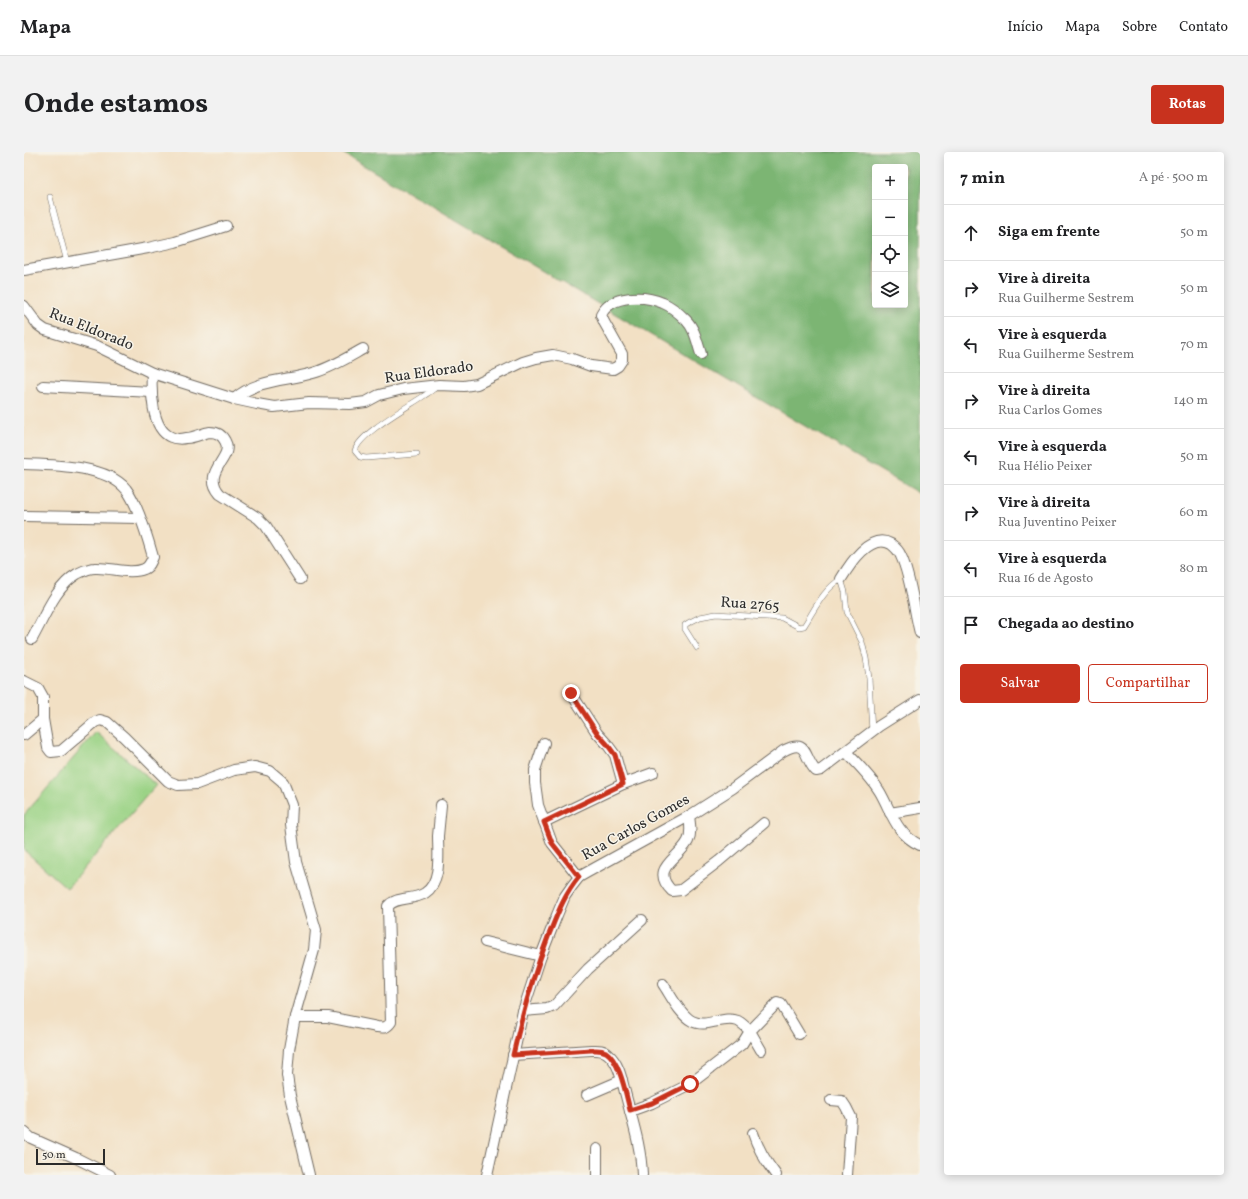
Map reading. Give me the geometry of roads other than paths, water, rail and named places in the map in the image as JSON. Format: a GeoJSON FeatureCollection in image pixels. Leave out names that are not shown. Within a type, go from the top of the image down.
{"type":"FeatureCollection","features":[{"type":"Feature","properties":{"kind":"street"},"geometry":{"type":"LineString","coordinates":[[24,270],[148,248],[175,242],[226,226]]}},
{"type":"Feature","properties":{"kind":"street","name":"Rua Eldorado"},"geometry":{"type":"LineString","coordinates":[[24,306],[38,325],[45,330],[97,346],[152,373],[234,399],[274,407],[309,402],[350,404],[366,402],[379,395],[403,388],[439,385],[464,386],[477,384],[523,362],[553,355],[572,359],[591,366],[613,369],[618,366],[622,360],[622,354],[601,315],[609,304],[632,298],[646,298],[664,303],[687,320],[694,332],[701,354]]}},
{"type":"Feature","properties":{"kind":"street"},"geometry":{"type":"LineString","coordinates":[[234,399],[242,392],[262,383],[297,378],[315,373],[330,367],[363,349]]}},
{"type":"Feature","properties":{"kind":"street"},"geometry":{"type":"LineString","coordinates":[[152,373],[151,392],[154,413],[164,432],[171,437],[187,438],[210,432],[220,434],[225,440],[227,446],[225,454],[214,474],[217,490],[220,494],[258,518],[266,526],[300,579]]}},
{"type":"Feature","properties":{"kind":"street"},"geometry":{"type":"LineString","coordinates":[[43,386],[151,392]]}},
{"type":"Feature","properties":{"kind":"street"},"geometry":{"type":"LineString","coordinates":[[24,464],[86,469],[108,476],[119,482],[132,498],[153,557],[150,564],[145,569],[135,571],[96,568],[88,569],[76,575],[66,582],[59,590],[32,639]]}},
{"type":"Feature","properties":{"kind":"street"},"geometry":{"type":"LineString","coordinates":[[24,516],[139,518]]}},
{"type":"Feature","properties":{"kind":"street"},"geometry":{"type":"LineString","coordinates":[[841,579],[858,554],[866,547],[877,542],[887,542],[894,546],[901,555],[905,568],[920,633]]}},
{"type":"Feature","properties":{"kind":"street"},"geometry":{"type":"LineString","coordinates":[[24,681],[38,688],[43,697],[43,719],[48,748],[51,752],[61,751],[95,722],[100,720],[107,722],[124,736],[168,780],[178,785],[197,784],[234,770],[255,766],[270,771],[283,782],[292,805],[291,825],[296,862],[316,930],[314,950],[295,1017],[289,1050],[287,1075],[290,1096],[309,1175]]}},
{"type":"Feature","properties":{"kind":"street"},"geometry":{"type":"LineString","coordinates":[[571,693],[597,733],[615,755],[623,784]]}},
{"type":"Feature","properties":{"kind":"street","name":"Rua Carlos Gomes"},"geometry":{"type":"LineString","coordinates":[[487,1175],[523,1011],[541,956],[565,896],[579,877],[689,816],[733,788],[791,747],[802,747],[816,771],[821,770],[879,726],[920,700]]}},
{"type":"Feature","properties":{"kind":"street"},"geometry":{"type":"LineString","coordinates":[[24,735],[43,719]]}},
{"type":"Feature","properties":{"kind":"street"},"geometry":{"type":"LineString","coordinates":[[544,743],[535,770],[534,783],[538,805],[552,843],[579,877]]}},
{"type":"Feature","properties":{"kind":"street"},"geometry":{"type":"LineString","coordinates":[[846,752],[879,791],[890,813],[905,835],[910,840],[920,845]]}},
{"type":"Feature","properties":{"kind":"street"},"geometry":{"type":"LineString","coordinates":[[544,822],[623,784],[653,772]]}},
{"type":"Feature","properties":{"kind":"street"},"geometry":{"type":"LineString","coordinates":[[295,1017],[328,1017],[384,1028],[391,1022],[388,906],[397,900],[411,899],[424,893],[434,883],[438,866],[441,805]]}},
{"type":"Feature","properties":{"kind":"street"},"geometry":{"type":"LineString","coordinates":[[890,813],[920,808]]}},
{"type":"Feature","properties":{"kind":"street"},"geometry":{"type":"LineString","coordinates":[[689,816],[690,836],[687,842],[665,866],[663,878],[672,891],[681,890],[719,861],[764,823]]}},
{"type":"Feature","properties":{"kind":"street"},"geometry":{"type":"LineString","coordinates":[[523,1011],[547,1009],[554,1006],[588,969],[642,920]]}},
{"type":"Feature","properties":{"kind":"street"},"geometry":{"type":"LineString","coordinates":[[485,942],[541,956]]}},
{"type":"Feature","properties":{"kind":"street"},"geometry":{"type":"LineString","coordinates":[[663,984],[679,1007],[693,1022],[709,1024],[726,1020],[737,1021],[750,1031],[761,1050]]}},
{"type":"Feature","properties":{"kind":"street"},"geometry":{"type":"LineString","coordinates":[[630,1110],[652,1103],[690,1084],[742,1044],[750,1031],[777,1003],[779,1003],[799,1034]]}},
{"type":"Feature","properties":{"kind":"street"},"geometry":{"type":"LineString","coordinates":[[513,1055],[574,1050],[600,1050],[608,1053],[615,1062],[622,1080],[638,1138],[642,1160],[642,1175]]}},
{"type":"Feature","properties":{"kind":"street"},"geometry":{"type":"LineString","coordinates":[[587,1096],[622,1080]]}},
{"type":"Feature","properties":{"kind":"street"},"geometry":{"type":"LineString","coordinates":[[831,1100],[842,1101],[851,1117],[847,1175]]}},
{"type":"Feature","properties":{"kind":"street"},"geometry":{"type":"LineString","coordinates":[[24,1132],[31,1138],[99,1172],[110,1175]]}},
{"type":"Feature","properties":{"kind":"street"},"geometry":{"type":"LineString","coordinates":[[753,1133],[757,1147],[776,1175]]}},
{"type":"Feature","properties":{"kind":"street"},"geometry":{"type":"LineString","coordinates":[[597,1149],[597,1175]]}},
{"type":"Feature","properties":{"kind":"lane"},"geometry":{"type":"LineString","coordinates":[[50,197],[67,262]]}},
{"type":"Feature","properties":{"kind":"lane"},"geometry":{"type":"LineString","coordinates":[[417,454],[366,458],[360,457],[355,451],[356,447],[363,439],[391,417],[428,394],[439,385]]}},
{"type":"Feature","properties":{"kind":"lane"},"geometry":{"type":"LineString","coordinates":[[841,579],[845,592],[847,612],[862,642],[866,658],[869,678],[872,732]]}},
{"type":"Feature","properties":{"kind":"lane","name":"Rua 2765"},"geometry":{"type":"LineString","coordinates":[[697,648],[685,629],[685,625],[700,617],[716,614],[782,618],[799,627],[804,626],[822,596],[833,584],[841,579]]}}]}
